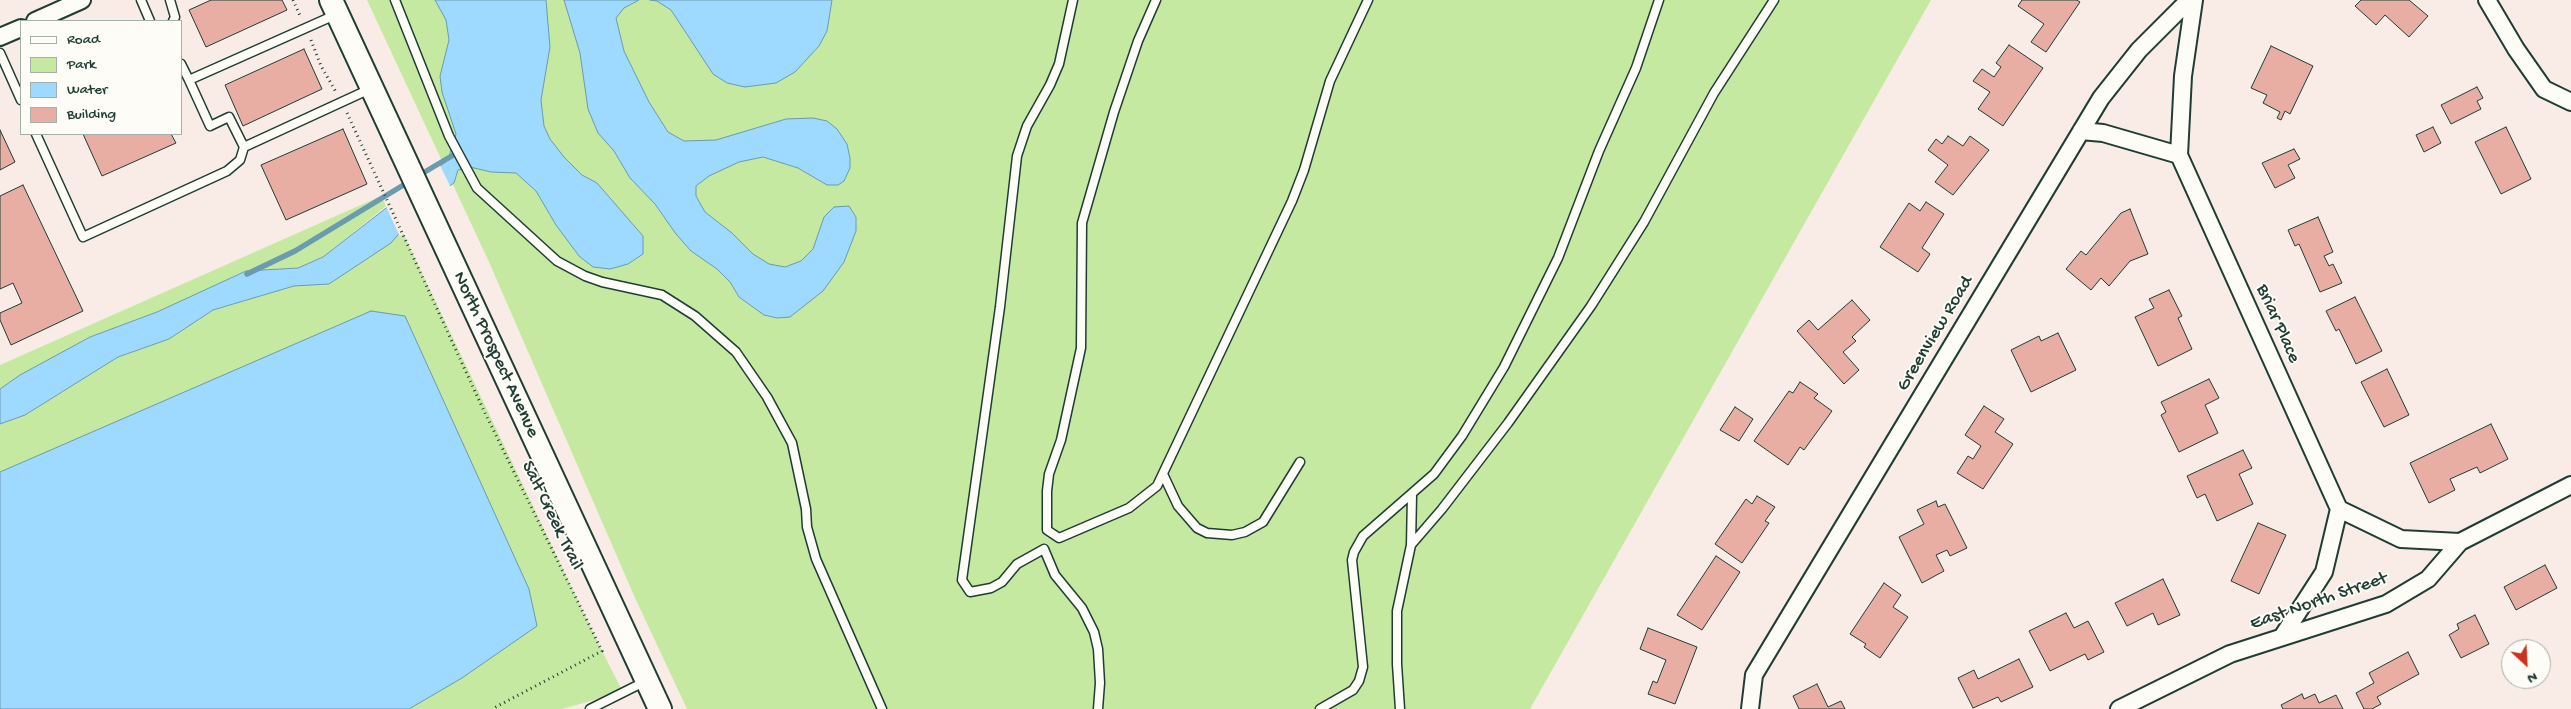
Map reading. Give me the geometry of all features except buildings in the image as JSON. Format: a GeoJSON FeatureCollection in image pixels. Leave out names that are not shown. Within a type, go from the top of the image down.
{"type":"FeatureCollection","features":[{"type":"Feature","properties":{"kind":"main road","name":"North Prospect Avenue"},"geometry":{"type":"LineString","coordinates":[[335,7],[466,294],[660,709]]}},
{"type":"Feature","properties":{"kind":"street"},"geometry":{"type":"LineString","coordinates":[[37,20],[82,0]]}},
{"type":"Feature","properties":{"kind":"street","name":"Greenview Road"},"geometry":{"type":"LineString","coordinates":[[1750,709],[1754,675],[2100,98],[2139,50],[2189,0]]}},
{"type":"Feature","properties":{"kind":"street","name":"Briar Place"},"geometry":{"type":"LineString","coordinates":[[2194,0],[2183,76],[2179,154],[2339,509]]}},
{"type":"Feature","properties":{"kind":"street"},"geometry":{"type":"LineString","coordinates":[[2487,0],[2516,49],[2544,89],[2571,102]]}},
{"type":"Feature","properties":{"kind":"street"},"geometry":{"type":"LineString","coordinates":[[0,37],[20,28]]}},
{"type":"Feature","properties":{"kind":"street"},"geometry":{"type":"LineString","coordinates":[[2081,131],[2104,133],[2179,154]]}},
{"type":"Feature","properties":{"kind":"street","name":"East North Street"},"geometry":{"type":"LineString","coordinates":[[2119,709],[2230,654],[2386,604],[2428,579],[2460,542],[2571,485]]}},
{"type":"Feature","properties":{"kind":"street"},"geometry":{"type":"LineString","coordinates":[[2282,637],[2324,572],[2339,509],[2401,539],[2460,542]]}},
{"type":"Feature","properties":{"kind":"lane"},"geometry":{"type":"LineString","coordinates":[[142,0],[150,20]]}},
{"type":"Feature","properties":{"kind":"lane"},"geometry":{"type":"LineString","coordinates":[[170,0],[175,17],[174,20]]}},
{"type":"Feature","properties":{"kind":"lane"},"geometry":{"type":"LineString","coordinates":[[395,0],[449,136],[471,179],[484,195],[556,261],[585,276],[602,282],[662,295],[695,316],[736,352],[767,397],[792,443],[806,509],[807,527],[816,559],[882,709]]}},
{"type":"Feature","properties":{"kind":"lane"},"geometry":{"type":"LineString","coordinates":[[1052,535],[1044,549],[1017,564],[1002,582],[991,588],[970,592],[962,580],[1000,307],[1017,156],[1027,126],[1059,64],[1073,0]]}},
{"type":"Feature","properties":{"kind":"lane"},"geometry":{"type":"LineString","coordinates":[[1156,0],[1138,41],[1114,112],[1082,223],[1081,348],[1061,440],[1050,474],[1046,522],[1047,530],[1059,538],[1128,508],[1157,486],[1292,201],[1304,170],[1330,81],[1368,0]]}},
{"type":"Feature","properties":{"kind":"lane"},"geometry":{"type":"LineString","coordinates":[[1320,709],[1353,690],[1359,681],[1363,668],[1352,560],[1354,552],[1363,536],[1412,496],[1434,474],[1486,400],[1530,317],[1558,258],[1599,151],[1636,68],[1659,0]]}},
{"type":"Feature","properties":{"kind":"lane"},"geometry":{"type":"LineString","coordinates":[[1411,545],[1475,467],[1568,341],[1634,238],[1714,93],[1774,0]]}},
{"type":"Feature","properties":{"kind":"lane"},"geometry":{"type":"LineString","coordinates":[[189,80],[335,7]]}},
{"type":"Feature","properties":{"kind":"lane"},"geometry":{"type":"LineString","coordinates":[[0,53],[20,98]]}},
{"type":"Feature","properties":{"kind":"lane"},"geometry":{"type":"LineString","coordinates":[[36,135],[83,238],[227,171],[240,160],[244,147],[229,117],[210,126],[182,66]]}},
{"type":"Feature","properties":{"kind":"lane"},"geometry":{"type":"LineString","coordinates":[[244,147],[372,88]]}},
{"type":"Feature","properties":{"kind":"lane"},"geometry":{"type":"LineString","coordinates":[[1163,474],[1178,506],[1197,528],[1207,533],[1232,535],[1245,532],[1263,522],[1300,462]]}},
{"type":"Feature","properties":{"kind":"lane"},"geometry":{"type":"LineString","coordinates":[[1400,709],[1397,664],[1397,611],[1411,545],[1412,496]]}},
{"type":"Feature","properties":{"kind":"lane"},"geometry":{"type":"LineString","coordinates":[[1044,549],[1055,575],[1082,608],[1094,632],[1100,676],[1098,709]]}},
{"type":"Feature","properties":{"kind":"lane"},"geometry":{"type":"LineString","coordinates":[[590,709],[646,681]]}},
{"type":"Feature","properties":{"kind":"path"},"geometry":{"type":"LineString","coordinates":[[293,0],[300,14]]}},
{"type":"Feature","properties":{"kind":"path"},"geometry":{"type":"LineString","coordinates":[[315,50],[336,92]]}},
{"type":"Feature","properties":{"kind":"path","name":"Salt Creek Trail"},"geometry":{"type":"LineString","coordinates":[[349,117],[484,411],[602,652],[492,709]]}},
{"type":"Feature","properties":{"kind":"green space"},"geometry":{"type":"Polygon","coordinates":[[[367,0],[1931,0],[1530,709],[687,709],[636,600],[489,262],[367,0]]]}},
{"type":"Feature","properties":{"kind":"green space"},"geometry":{"type":"Polygon","coordinates":[[[381,196],[386,206],[323,257],[298,268],[246,271],[157,312],[90,337],[0,389],[0,365],[381,196]]]}},
{"type":"Feature","properties":{"kind":"green space"},"geometry":{"type":"Polygon","coordinates":[[[402,231],[623,692],[562,709],[0,709],[0,424],[25,415],[118,357],[169,339],[213,310],[294,286],[329,284],[402,231]]]}},
{"type":"Feature","properties":{"kind":"water"},"geometry":{"type":"Polygon","coordinates":[[[435,0],[546,0],[550,47],[541,100],[544,126],[550,139],[564,157],[582,175],[597,183],[643,236],[643,254],[628,264],[610,269],[593,267],[579,256],[556,225],[536,191],[516,173],[491,172],[470,167],[458,170],[454,183],[426,202],[391,243],[329,284],[294,286],[213,310],[169,339],[118,357],[25,415],[0,424],[0,389],[20,375],[90,337],[157,312],[246,271],[298,268],[323,257],[448,160],[456,134],[442,92],[440,76],[449,40],[446,20],[435,0]]]}},
{"type":"Feature","properties":{"kind":"water"},"geometry":{"type":"Polygon","coordinates":[[[564,0],[639,0],[624,8],[616,18],[624,51],[649,102],[668,132],[684,141],[716,140],[786,119],[813,118],[827,121],[837,129],[847,144],[850,158],[850,168],[844,181],[838,185],[827,185],[798,168],[763,157],[739,162],[709,176],[696,186],[696,196],[705,212],[732,233],[753,254],[769,264],[785,267],[801,261],[813,249],[824,217],[834,207],[849,206],[856,217],[856,231],[844,262],[823,291],[790,317],[777,318],[764,315],[739,297],[730,282],[717,269],[691,251],[676,234],[655,204],[630,178],[614,151],[598,133],[588,109],[580,53],[564,0]]]}},
{"type":"Feature","properties":{"kind":"water"},"geometry":{"type":"Polygon","coordinates":[[[650,0],[832,0],[827,31],[819,46],[795,72],[776,83],[745,87],[727,83],[713,74],[671,10],[657,1],[650,0]]]}},
{"type":"Feature","properties":{"kind":"water"},"geometry":{"type":"Polygon","coordinates":[[[371,311],[405,316],[529,589],[537,626],[462,678],[409,709],[0,709],[0,472],[371,311]]]}},
{"type":"Feature","properties":{"kind":"pier"},"geometry":{"type":"Polygon","coordinates":[[[439,163],[451,188],[428,204],[400,237],[385,204],[439,163]]]}},
{"type":"Feature","properties":{"kind":"waterway"},"geometry":{"type":"LineString","coordinates":[[418,176],[455,154]]}},
{"type":"Feature","properties":{"kind":"waterway"},"geometry":{"type":"LineString","coordinates":[[247,274],[295,251],[410,181]]}}]}
